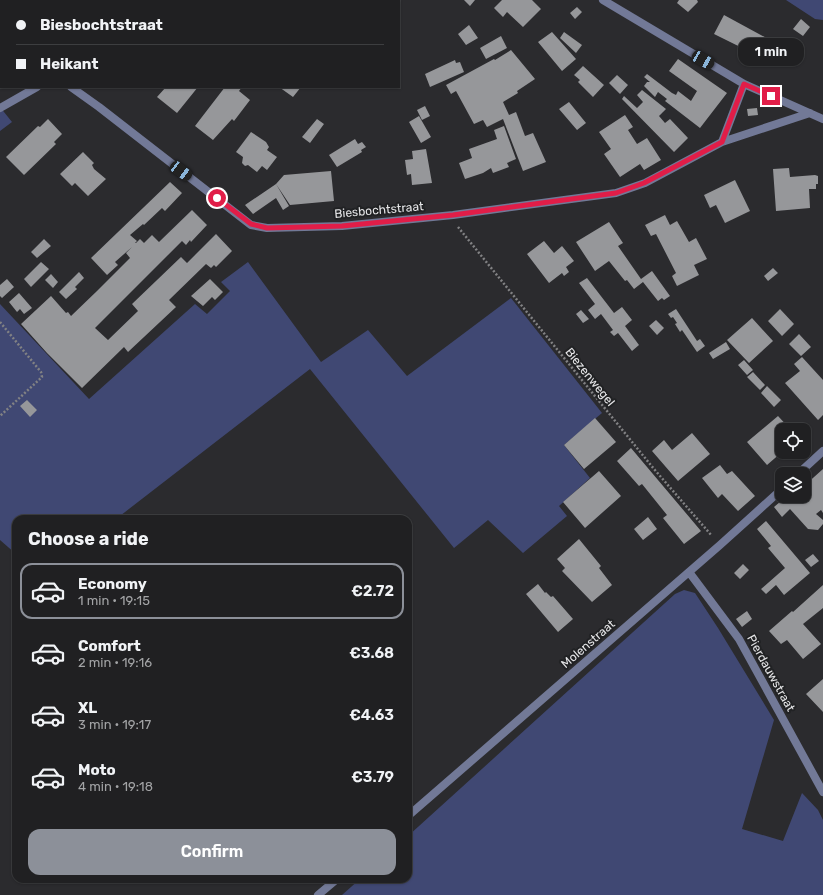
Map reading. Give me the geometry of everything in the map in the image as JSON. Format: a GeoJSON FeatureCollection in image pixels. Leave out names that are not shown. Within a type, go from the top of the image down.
{"type":"FeatureCollection","features":[{"type":"Feature","properties":{"kind":"street"},"geometry":{"type":"LineString","coordinates":[[602,0],[744,84],[823,119]]}},
{"type":"Feature","properties":{"kind":"street"},"geometry":{"type":"LineString","coordinates":[[722,142],[744,84]]}},
{"type":"Feature","properties":{"kind":"street"},"geometry":{"type":"LineString","coordinates":[[0,108],[35,88]]}},
{"type":"Feature","properties":{"kind":"street","name":"Biesbochtstraat"},"geometry":{"type":"LineString","coordinates":[[72,88],[251,224],[267,228],[342,226],[453,215],[616,193],[644,183],[722,142],[810,113]]}},
{"type":"Feature","properties":{"kind":"street"},"geometry":{"type":"LineString","coordinates":[[806,467],[823,451]]}},
{"type":"Feature","properties":{"kind":"street","name":"Molenstraat"},"geometry":{"type":"LineString","coordinates":[[412,813],[720,545],[775,495]]}},
{"type":"Feature","properties":{"kind":"street","name":"Pierdauwstraat"},"geometry":{"type":"LineString","coordinates":[[689,572],[739,639],[823,792]]}},
{"type":"Feature","properties":{"kind":"street"},"geometry":{"type":"LineString","coordinates":[[318,895],[332,883]]}},
{"type":"Feature","properties":{"kind":"path","name":"Biezenwegel"},"geometry":{"type":"LineString","coordinates":[[453,215],[459,229],[593,395],[654,470],[720,545]]}},
{"type":"Feature","properties":{"kind":"path"},"geometry":{"type":"LineString","coordinates":[[0,322],[41,372],[42,377],[0,416]]}},
{"type":"Feature","properties":{"kind":"shaded area"},"geometry":{"type":"Polygon","coordinates":[[[786,0],[823,0],[823,20],[815,19],[786,0]]]}},
{"type":"Feature","properties":{"kind":"shaded area"},"geometry":{"type":"Polygon","coordinates":[[[0,107],[12,122],[0,131],[0,107]]]}},
{"type":"Feature","properties":{"kind":"shaded area"},"geometry":{"type":"Polygon","coordinates":[[[248,262],[321,362],[368,330],[407,376],[511,298],[602,413],[564,445],[590,478],[559,506],[567,516],[523,553],[488,520],[454,548],[310,369],[121,515],[12,515],[12,550],[0,540],[0,304],[89,399],[195,304],[207,314],[230,291],[221,282],[248,262]]]}},
{"type":"Feature","properties":{"kind":"shaded area"},"geometry":{"type":"Polygon","coordinates":[[[684,590],[695,593],[774,720],[742,829],[783,841],[802,793],[818,810],[823,820],[823,895],[342,895],[356,883],[412,883],[412,832],[675,594],[684,590]]]}},
{"type":"Feature","properties":{"kind":"building"},"geometry":{"type":"Polygon","coordinates":[[[464,0],[475,0],[470,6],[464,0]]]}},
{"type":"Feature","properties":{"kind":"building"},"geometry":{"type":"Polygon","coordinates":[[[502,0],[532,0],[541,9],[523,27],[507,12],[503,17],[494,8],[502,0]]]}},
{"type":"Feature","properties":{"kind":"building"},"geometry":{"type":"Polygon","coordinates":[[[679,0],[697,0],[698,2],[688,12],[677,3],[679,0]]]}},
{"type":"Feature","properties":{"kind":"building"},"geometry":{"type":"Polygon","coordinates":[[[577,7],[582,12],[575,19],[570,13],[577,7]]]}},
{"type":"Feature","properties":{"kind":"building"},"geometry":{"type":"Polygon","coordinates":[[[724,15],[772,41],[771,43],[788,54],[781,67],[714,34],[724,15]]]}},
{"type":"Feature","properties":{"kind":"building"},"geometry":{"type":"Polygon","coordinates":[[[801,19],[810,27],[803,36],[793,29],[801,19]]]}},
{"type":"Feature","properties":{"kind":"building"},"geometry":{"type":"Polygon","coordinates":[[[469,25],[478,38],[466,45],[458,34],[469,25]]]}},
{"type":"Feature","properties":{"kind":"building"},"geometry":{"type":"Polygon","coordinates":[[[552,32],[576,59],[562,71],[538,42],[552,32]]]}},
{"type":"Feature","properties":{"kind":"building"},"geometry":{"type":"Polygon","coordinates":[[[564,32],[582,45],[576,53],[560,38],[564,32]]]}},
{"type":"Feature","properties":{"kind":"building"},"geometry":{"type":"Polygon","coordinates":[[[501,36],[507,48],[486,59],[480,48],[501,36]]]}},
{"type":"Feature","properties":{"kind":"building"},"geometry":{"type":"Polygon","coordinates":[[[511,50],[535,79],[517,91],[518,93],[503,102],[509,115],[516,112],[525,136],[533,133],[546,162],[523,171],[503,119],[487,127],[483,120],[474,124],[456,91],[451,94],[446,85],[494,59],[495,60],[511,50]]]}},
{"type":"Feature","properties":{"kind":"building"},"geometry":{"type":"Polygon","coordinates":[[[678,59],[727,93],[700,128],[665,101],[667,99],[658,92],[655,97],[644,86],[647,82],[650,82],[644,77],[647,74],[672,93],[676,95],[678,91],[691,101],[697,91],[669,71],[678,59]]]}},
{"type":"Feature","properties":{"kind":"building"},"geometry":{"type":"Polygon","coordinates":[[[455,60],[456,63],[460,62],[464,72],[430,87],[425,74],[455,60]]]}},
{"type":"Feature","properties":{"kind":"building"},"geometry":{"type":"Polygon","coordinates":[[[583,66],[604,85],[593,97],[578,82],[580,80],[574,75],[583,66]]]}},
{"type":"Feature","properties":{"kind":"building"},"geometry":{"type":"Polygon","coordinates":[[[617,75],[628,85],[620,94],[609,83],[617,75]]]}},
{"type":"Feature","properties":{"kind":"building"},"geometry":{"type":"Polygon","coordinates":[[[165,88],[197,88],[177,113],[157,97],[165,88]]]}},
{"type":"Feature","properties":{"kind":"building"},"geometry":{"type":"Polygon","coordinates":[[[224,88],[241,88],[239,91],[250,100],[234,121],[232,119],[213,140],[195,126],[224,88]]]}},
{"type":"Feature","properties":{"kind":"building"},"geometry":{"type":"Polygon","coordinates":[[[280,88],[300,88],[293,97],[280,88]]]}},
{"type":"Feature","properties":{"kind":"building"},"geometry":{"type":"Polygon","coordinates":[[[642,90],[666,109],[659,116],[665,123],[670,119],[688,138],[674,152],[622,99],[624,96],[637,108],[643,102],[637,95],[642,90]]]}},
{"type":"Feature","properties":{"kind":"building"},"geometry":{"type":"Polygon","coordinates":[[[569,102],[586,123],[577,130],[559,109],[569,102]]]}},
{"type":"Feature","properties":{"kind":"building"},"geometry":{"type":"Polygon","coordinates":[[[425,106],[430,116],[422,120],[417,110],[425,106]]]}},
{"type":"Feature","properties":{"kind":"building"},"geometry":{"type":"Polygon","coordinates":[[[757,108],[758,115],[748,116],[747,109],[757,108]]]}},
{"type":"Feature","properties":{"kind":"building"},"geometry":{"type":"Polygon","coordinates":[[[625,115],[633,127],[628,130],[637,144],[647,138],[661,160],[644,170],[640,164],[620,177],[604,154],[611,149],[599,132],[625,115]]]}},
{"type":"Feature","properties":{"kind":"building"},"geometry":{"type":"Polygon","coordinates":[[[419,116],[431,137],[421,143],[409,122],[419,116]]]}},
{"type":"Feature","properties":{"kind":"building"},"geometry":{"type":"Polygon","coordinates":[[[48,119],[62,134],[54,142],[56,144],[24,175],[6,157],[38,126],[40,127],[48,119]]]}},
{"type":"Feature","properties":{"kind":"building"},"geometry":{"type":"Polygon","coordinates":[[[317,119],[324,124],[310,143],[302,137],[317,119]]]}},
{"type":"Feature","properties":{"kind":"building"},"geometry":{"type":"Polygon","coordinates":[[[504,126],[516,159],[507,163],[509,167],[493,173],[491,168],[483,173],[465,179],[459,163],[472,158],[469,149],[497,139],[494,130],[504,126]]]}},
{"type":"Feature","properties":{"kind":"building"},"geometry":{"type":"Polygon","coordinates":[[[251,132],[266,142],[269,147],[267,150],[277,157],[267,170],[262,166],[257,172],[248,165],[245,166],[242,163],[243,157],[236,152],[251,132]]]}},
{"type":"Feature","properties":{"kind":"building"},"geometry":{"type":"Polygon","coordinates":[[[355,139],[358,144],[362,142],[366,147],[361,150],[362,152],[337,167],[329,155],[355,139]]]}},
{"type":"Feature","properties":{"kind":"building"},"geometry":{"type":"Polygon","coordinates":[[[426,149],[432,183],[412,185],[411,174],[407,175],[405,160],[413,159],[412,151],[426,149]]]}},
{"type":"Feature","properties":{"kind":"building"},"geometry":{"type":"Polygon","coordinates":[[[83,152],[94,163],[92,165],[94,169],[106,179],[88,196],[75,183],[72,186],[60,174],[83,152]]]}},
{"type":"Feature","properties":{"kind":"building"},"geometry":{"type":"Polygon","coordinates":[[[789,168],[790,177],[818,176],[818,184],[816,184],[816,189],[809,189],[810,208],[776,211],[773,169],[789,168]]]}},
{"type":"Feature","properties":{"kind":"building"},"geometry":{"type":"Polygon","coordinates":[[[331,171],[334,201],[290,205],[276,184],[284,175],[331,171]]]}},
{"type":"Feature","properties":{"kind":"building"},"geometry":{"type":"Polygon","coordinates":[[[735,180],[750,211],[725,223],[716,205],[710,208],[704,195],[735,180]]]}},
{"type":"Feature","properties":{"kind":"building"},"geometry":{"type":"Polygon","coordinates":[[[170,182],[182,193],[165,211],[162,208],[144,225],[143,224],[130,235],[137,241],[135,243],[140,239],[144,243],[152,235],[159,242],[192,210],[207,225],[191,242],[190,240],[186,245],[182,241],[95,328],[108,340],[138,311],[132,304],[181,257],[187,263],[216,234],[232,251],[216,267],[214,265],[211,268],[206,264],[169,300],[176,307],[128,352],[124,347],[82,388],[21,324],[51,296],[66,313],[68,312],[71,316],[130,258],[126,253],[132,247],[115,262],[118,265],[107,275],[91,258],[170,182]]]}},
{"type":"Feature","properties":{"kind":"building"},"geometry":{"type":"Polygon","coordinates":[[[276,184],[289,206],[283,210],[276,198],[253,214],[245,205],[276,184]]]}},
{"type":"Feature","properties":{"kind":"building"},"geometry":{"type":"Polygon","coordinates":[[[665,215],[670,225],[677,221],[689,242],[696,238],[707,259],[694,265],[699,275],[677,286],[672,276],[676,273],[656,234],[651,236],[645,225],[665,215]]]}},
{"type":"Feature","properties":{"kind":"building"},"geometry":{"type":"Polygon","coordinates":[[[609,222],[623,243],[618,246],[641,279],[652,271],[670,296],[664,300],[662,298],[658,301],[643,282],[634,289],[627,280],[625,281],[609,261],[595,271],[576,242],[609,222]]]}},
{"type":"Feature","properties":{"kind":"building"},"geometry":{"type":"Polygon","coordinates":[[[44,239],[51,246],[37,258],[31,252],[44,239]]]}},
{"type":"Feature","properties":{"kind":"building"},"geometry":{"type":"Polygon","coordinates":[[[544,241],[554,253],[562,246],[574,261],[566,267],[569,272],[564,276],[562,273],[549,283],[527,254],[544,241]]]}},
{"type":"Feature","properties":{"kind":"building"},"geometry":{"type":"Polygon","coordinates":[[[41,262],[49,269],[31,287],[24,279],[41,262]]]}},
{"type":"Feature","properties":{"kind":"building"},"geometry":{"type":"Polygon","coordinates":[[[773,268],[778,273],[768,281],[764,276],[773,268]]]}},
{"type":"Feature","properties":{"kind":"building"},"geometry":{"type":"Polygon","coordinates":[[[79,272],[84,278],[75,287],[77,289],[66,299],[59,292],[79,272]]]}},
{"type":"Feature","properties":{"kind":"building"},"geometry":{"type":"Polygon","coordinates":[[[51,274],[58,282],[53,288],[45,280],[51,274]]]}},
{"type":"Feature","properties":{"kind":"building"},"geometry":{"type":"Polygon","coordinates":[[[587,278],[614,313],[622,307],[632,320],[625,326],[639,345],[632,351],[618,333],[614,336],[610,332],[613,330],[601,314],[595,319],[588,310],[595,304],[579,283],[587,278]]]}},
{"type":"Feature","properties":{"kind":"building"},"geometry":{"type":"Polygon","coordinates":[[[7,279],[14,287],[2,298],[0,296],[0,285],[7,279]]]}},
{"type":"Feature","properties":{"kind":"building"},"geometry":{"type":"Polygon","coordinates":[[[210,279],[223,292],[215,300],[212,297],[203,306],[191,296],[210,279]]]}},
{"type":"Feature","properties":{"kind":"building"},"geometry":{"type":"Polygon","coordinates":[[[19,293],[32,308],[24,314],[20,309],[17,312],[9,302],[19,293]]]}},
{"type":"Feature","properties":{"kind":"building"},"geometry":{"type":"Polygon","coordinates":[[[676,309],[697,341],[700,339],[705,346],[697,352],[682,330],[680,332],[673,317],[671,318],[668,314],[676,309]]]}},
{"type":"Feature","properties":{"kind":"building"},"geometry":{"type":"Polygon","coordinates":[[[780,309],[794,324],[782,336],[768,321],[780,309]]]}},
{"type":"Feature","properties":{"kind":"building"},"geometry":{"type":"Polygon","coordinates":[[[581,310],[589,319],[583,323],[576,314],[581,310]]]}},
{"type":"Feature","properties":{"kind":"building"},"geometry":{"type":"Polygon","coordinates":[[[752,318],[773,341],[749,363],[727,340],[752,318]]]}},
{"type":"Feature","properties":{"kind":"building"},"geometry":{"type":"Polygon","coordinates":[[[656,320],[664,328],[657,335],[649,326],[656,320]]]}},
{"type":"Feature","properties":{"kind":"building"},"geometry":{"type":"Polygon","coordinates":[[[799,334],[811,347],[801,356],[789,344],[799,334]]]}},
{"type":"Feature","properties":{"kind":"building"},"geometry":{"type":"Polygon","coordinates":[[[726,342],[730,349],[713,359],[709,353],[726,342]]]}},
{"type":"Feature","properties":{"kind":"building"},"geometry":{"type":"Polygon","coordinates":[[[802,357],[823,380],[823,415],[818,420],[785,383],[800,371],[794,364],[802,357]]]}},
{"type":"Feature","properties":{"kind":"building"},"geometry":{"type":"Polygon","coordinates":[[[744,360],[753,370],[747,375],[738,365],[744,360]]]}},
{"type":"Feature","properties":{"kind":"building"},"geometry":{"type":"Polygon","coordinates":[[[753,372],[765,385],[760,390],[747,377],[753,372]]]}},
{"type":"Feature","properties":{"kind":"building"},"geometry":{"type":"Polygon","coordinates":[[[767,386],[781,400],[774,407],[761,393],[767,386]]]}},
{"type":"Feature","properties":{"kind":"building"},"geometry":{"type":"Polygon","coordinates":[[[27,400],[37,410],[30,417],[20,406],[27,400]]]}},
{"type":"Feature","properties":{"kind":"building"},"geometry":{"type":"Polygon","coordinates":[[[778,416],[784,423],[775,423],[775,458],[767,465],[747,442],[778,416]]]}},
{"type":"Feature","properties":{"kind":"building"},"geometry":{"type":"Polygon","coordinates":[[[595,418],[616,442],[584,469],[564,445],[595,418]]]}},
{"type":"Feature","properties":{"kind":"building"},"geometry":{"type":"Polygon","coordinates":[[[692,433],[710,454],[678,481],[652,451],[664,440],[672,450],[692,433]]]}},
{"type":"Feature","properties":{"kind":"building"},"geometry":{"type":"Polygon","coordinates":[[[631,448],[701,531],[684,544],[663,518],[667,515],[642,484],[639,486],[617,461],[631,448]]]}},
{"type":"Feature","properties":{"kind":"building"},"geometry":{"type":"Polygon","coordinates":[[[720,465],[727,474],[732,471],[755,496],[738,511],[722,494],[718,498],[702,478],[720,465]]]}},
{"type":"Feature","properties":{"kind":"building"},"geometry":{"type":"Polygon","coordinates":[[[823,469],[823,513],[821,510],[816,514],[823,520],[823,524],[818,530],[808,529],[790,509],[782,517],[774,507],[779,503],[811,503],[811,480],[823,469]]]}},
{"type":"Feature","properties":{"kind":"building"},"geometry":{"type":"Polygon","coordinates":[[[599,471],[621,496],[585,528],[563,502],[599,471]]]}},
{"type":"Feature","properties":{"kind":"building"},"geometry":{"type":"Polygon","coordinates":[[[648,517],[657,529],[643,540],[634,529],[648,517]]]}},
{"type":"Feature","properties":{"kind":"building"},"geometry":{"type":"Polygon","coordinates":[[[766,521],[810,573],[784,595],[776,585],[766,594],[761,589],[785,568],[768,548],[771,546],[757,529],[766,521]]]}},
{"type":"Feature","properties":{"kind":"building"},"geometry":{"type":"Polygon","coordinates":[[[579,539],[601,566],[599,568],[612,585],[592,602],[562,571],[565,568],[557,559],[579,539]]]}},
{"type":"Feature","properties":{"kind":"building"},"geometry":{"type":"Polygon","coordinates":[[[813,554],[819,561],[811,567],[805,560],[813,554]]]}},
{"type":"Feature","properties":{"kind":"building"},"geometry":{"type":"Polygon","coordinates":[[[743,564],[749,570],[740,579],[734,573],[743,564]]]}},
{"type":"Feature","properties":{"kind":"building"},"geometry":{"type":"Polygon","coordinates":[[[538,584],[545,593],[546,592],[551,597],[553,596],[573,619],[558,632],[526,594],[538,584]]]}},
{"type":"Feature","properties":{"kind":"building"},"geometry":{"type":"Polygon","coordinates":[[[823,585],[823,608],[803,624],[821,644],[803,659],[787,640],[781,644],[769,631],[823,585]]]}},
{"type":"Feature","properties":{"kind":"building"},"geometry":{"type":"Polygon","coordinates":[[[747,611],[752,619],[742,627],[736,619],[747,611]]]}},
{"type":"Feature","properties":{"kind":"building"},"geometry":{"type":"Polygon","coordinates":[[[823,679],[823,712],[806,694],[823,679]]]}},
{"type":"Feature","properties":{"kind":"route"},"geometry":{"type":"LineString","coordinates":[[217,198],[251,224],[267,228],[289,228],[342,226],[453,215],[616,193],[644,183],[668,172],[722,142],[744,84],[771,96]]}}]}
